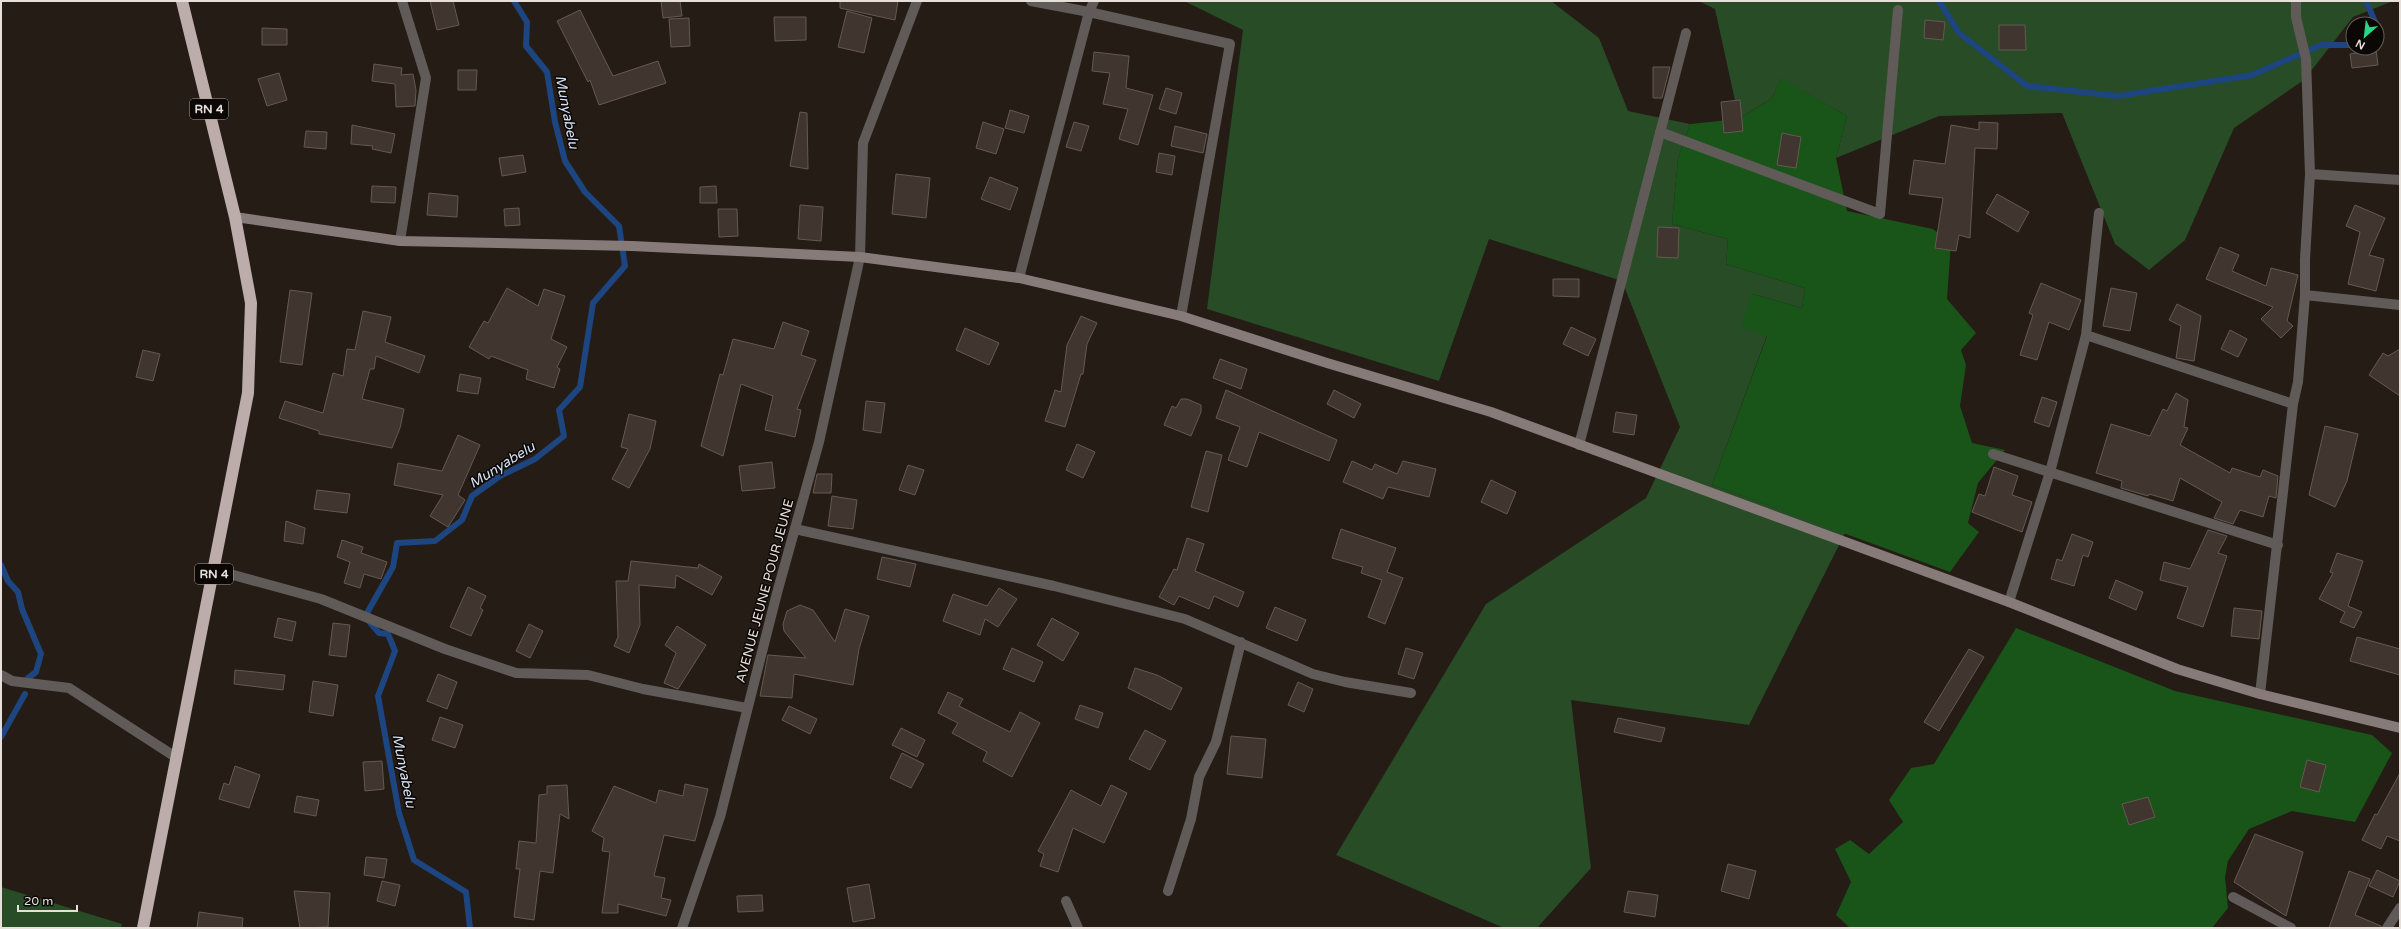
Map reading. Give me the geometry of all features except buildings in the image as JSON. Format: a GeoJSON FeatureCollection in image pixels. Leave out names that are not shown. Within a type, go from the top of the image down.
{"type":"FeatureCollection","features":[{"type":"Feature","properties":{"kind":"highway","name":"RN 4"},"geometry":{"type":"LineString","coordinates":[[143,928],[215,570],[248,393],[250,303],[235,217],[182,1]]}},
{"type":"Feature","properties":{"kind":"street"},"geometry":{"type":"LineString","coordinates":[[400,241],[426,78],[402,1]]}},
{"type":"Feature","properties":{"kind":"street","name":"AVENUE JEUNE POUR JEUNE"},"geometry":{"type":"LineString","coordinates":[[682,928],[720,817],[737,756],[747,708],[794,529],[819,442],[860,257],[863,143],[917,1]]}},
{"type":"Feature","properties":{"kind":"street"},"geometry":{"type":"LineString","coordinates":[[1031,1],[1089,12],[1230,44],[1181,316]]}},
{"type":"Feature","properties":{"kind":"street"},"geometry":{"type":"LineString","coordinates":[[1019,278],[1089,12],[1094,1]]}},
{"type":"Feature","properties":{"kind":"street"},"geometry":{"type":"LineString","coordinates":[[2260,694],[2293,404],[2298,382],[2305,295],[2305,259],[2310,174],[2306,59],[2296,18],[2296,1]]}},
{"type":"Feature","properties":{"kind":"street"},"geometry":{"type":"LineString","coordinates":[[1660,132],[1880,214],[1898,10]]}},
{"type":"Feature","properties":{"kind":"street"},"geometry":{"type":"LineString","coordinates":[[1579,445],[1686,33]]}},
{"type":"Feature","properties":{"kind":"street"},"geometry":{"type":"LineString","coordinates":[[2310,174],[2400,180]]}},
{"type":"Feature","properties":{"kind":"street"},"geometry":{"type":"LineString","coordinates":[[2009,602],[2050,472],[2086,335],[2099,213]]}},
{"type":"Feature","properties":{"kind":"street"},"geometry":{"type":"LineString","coordinates":[[235,217],[400,241],[610,245],[860,257],[1019,278],[1181,316],[1327,363],[1491,412],[2009,602],[2177,669],[2260,694],[2400,728]]}},
{"type":"Feature","properties":{"kind":"street"},"geometry":{"type":"LineString","coordinates":[[2305,295],[2400,305]]}},
{"type":"Feature","properties":{"kind":"street"},"geometry":{"type":"LineString","coordinates":[[2086,335],[2293,404]]}},
{"type":"Feature","properties":{"kind":"street"},"geometry":{"type":"LineString","coordinates":[[1993,454],[2278,545]]}},
{"type":"Feature","properties":{"kind":"street"},"geometry":{"type":"LineString","coordinates":[[794,529],[1061,588],[1185,619],[1313,674],[1345,682],[1411,693]]}},
{"type":"Feature","properties":{"kind":"street"},"geometry":{"type":"LineString","coordinates":[[215,570],[321,599],[445,649],[516,673],[588,675],[650,690],[747,708]]}},
{"type":"Feature","properties":{"kind":"street"},"geometry":{"type":"LineString","coordinates":[[1168,891],[1191,819],[1199,777],[1216,742],[1241,642]]}},
{"type":"Feature","properties":{"kind":"street"},"geometry":{"type":"LineString","coordinates":[[1,675],[12,681],[69,688],[177,758]]}},
{"type":"Feature","properties":{"kind":"street"},"geometry":{"type":"LineString","coordinates":[[2233,897],[2291,928]]}},
{"type":"Feature","properties":{"kind":"street"},"geometry":{"type":"LineString","coordinates":[[1066,902],[1078,928]]}},
{"type":"Feature","properties":{"kind":"street"},"geometry":{"type":"LineString","coordinates":[[2387,928],[2400,908]]}},
{"type":"Feature","properties":{"kind":"green space"},"geometry":{"type":"Polygon","coordinates":[[[1184,1],[1551,1],[1599,38],[1628,111],[1690,124],[1678,159],[1672,224],[1728,239],[1726,264],[1805,288],[1802,308],[1752,294],[1767,335],[1712,485],[1845,533],[1749,725],[1571,700],[1591,868],[1537,928],[1504,928],[1336,855],[1486,604],[1646,498],[1680,427],[1622,281],[1489,239],[1439,381],[1207,309],[1243,30],[1184,1]]]}},
{"type":"Feature","properties":{"kind":"green space"},"geometry":{"type":"Polygon","coordinates":[[[1699,1],[2393,1],[2356,16],[2345,16],[2345,27],[2304,80],[2234,128],[2185,240],[2149,270],[2115,244],[2062,113],[1939,116],[1836,158],[1847,116],[1781,79],[1772,98],[1739,119],[1715,9],[1699,1]]]}},
{"type":"Feature","properties":{"kind":"green space"},"geometry":{"type":"Polygon","coordinates":[[[1781,78],[1847,116],[1836,158],[1847,211],[1933,229],[1951,243],[1947,299],[1976,333],[1961,350],[1966,365],[1960,406],[1972,443],[2005,450],[1978,483],[1968,523],[1979,532],[1950,572],[1712,485],[1767,336],[1741,327],[1752,294],[1802,308],[1805,288],[1726,264],[1728,239],[1672,224],[1678,159],[1690,124],[1739,119],[1772,98],[1781,78]]]}},
{"type":"Feature","properties":{"kind":"green space"},"geometry":{"type":"Polygon","coordinates":[[[2016,628],[2175,691],[2372,735],[2392,753],[2355,822],[2292,811],[2249,829],[2228,861],[2225,877],[2228,908],[2212,928],[1850,928],[1836,915],[1851,882],[1835,849],[1850,840],[1869,854],[1903,822],[1889,800],[1911,768],[1934,764],[2016,628]]]}},
{"type":"Feature","properties":{"kind":"green space"},"geometry":{"type":"Polygon","coordinates":[[[1,887],[122,924],[121,928],[1,928],[1,887]]]}},
{"type":"Feature","properties":{"kind":"waterway","name":"Munyabelu"},"geometry":{"type":"LineString","coordinates":[[470,928],[466,892],[414,860],[399,813],[378,696],[395,651],[388,634],[379,633],[367,619],[367,613],[393,567],[397,543],[435,541],[462,520],[472,496],[500,476],[535,459],[564,436],[559,410],[580,387],[593,303],[625,266],[619,226],[585,192],[565,161],[555,122],[547,72],[526,46],[527,22],[514,1]]}},
{"type":"Feature","properties":{"kind":"waterway"},"geometry":{"type":"LineString","coordinates":[[1939,1],[1959,33],[2027,86],[2118,96],[2252,75],[2321,45],[2345,45]]}},
{"type":"Feature","properties":{"kind":"waterway"},"geometry":{"type":"LineString","coordinates":[[2366,1],[2373,16]]}},
{"type":"Feature","properties":{"kind":"waterway"},"geometry":{"type":"LineString","coordinates":[[1,565],[8,581],[18,592],[22,609],[41,654],[36,672],[28,678]]}},
{"type":"Feature","properties":{"kind":"waterway"},"geometry":{"type":"LineString","coordinates":[[1,737],[25,694]]}}]}
